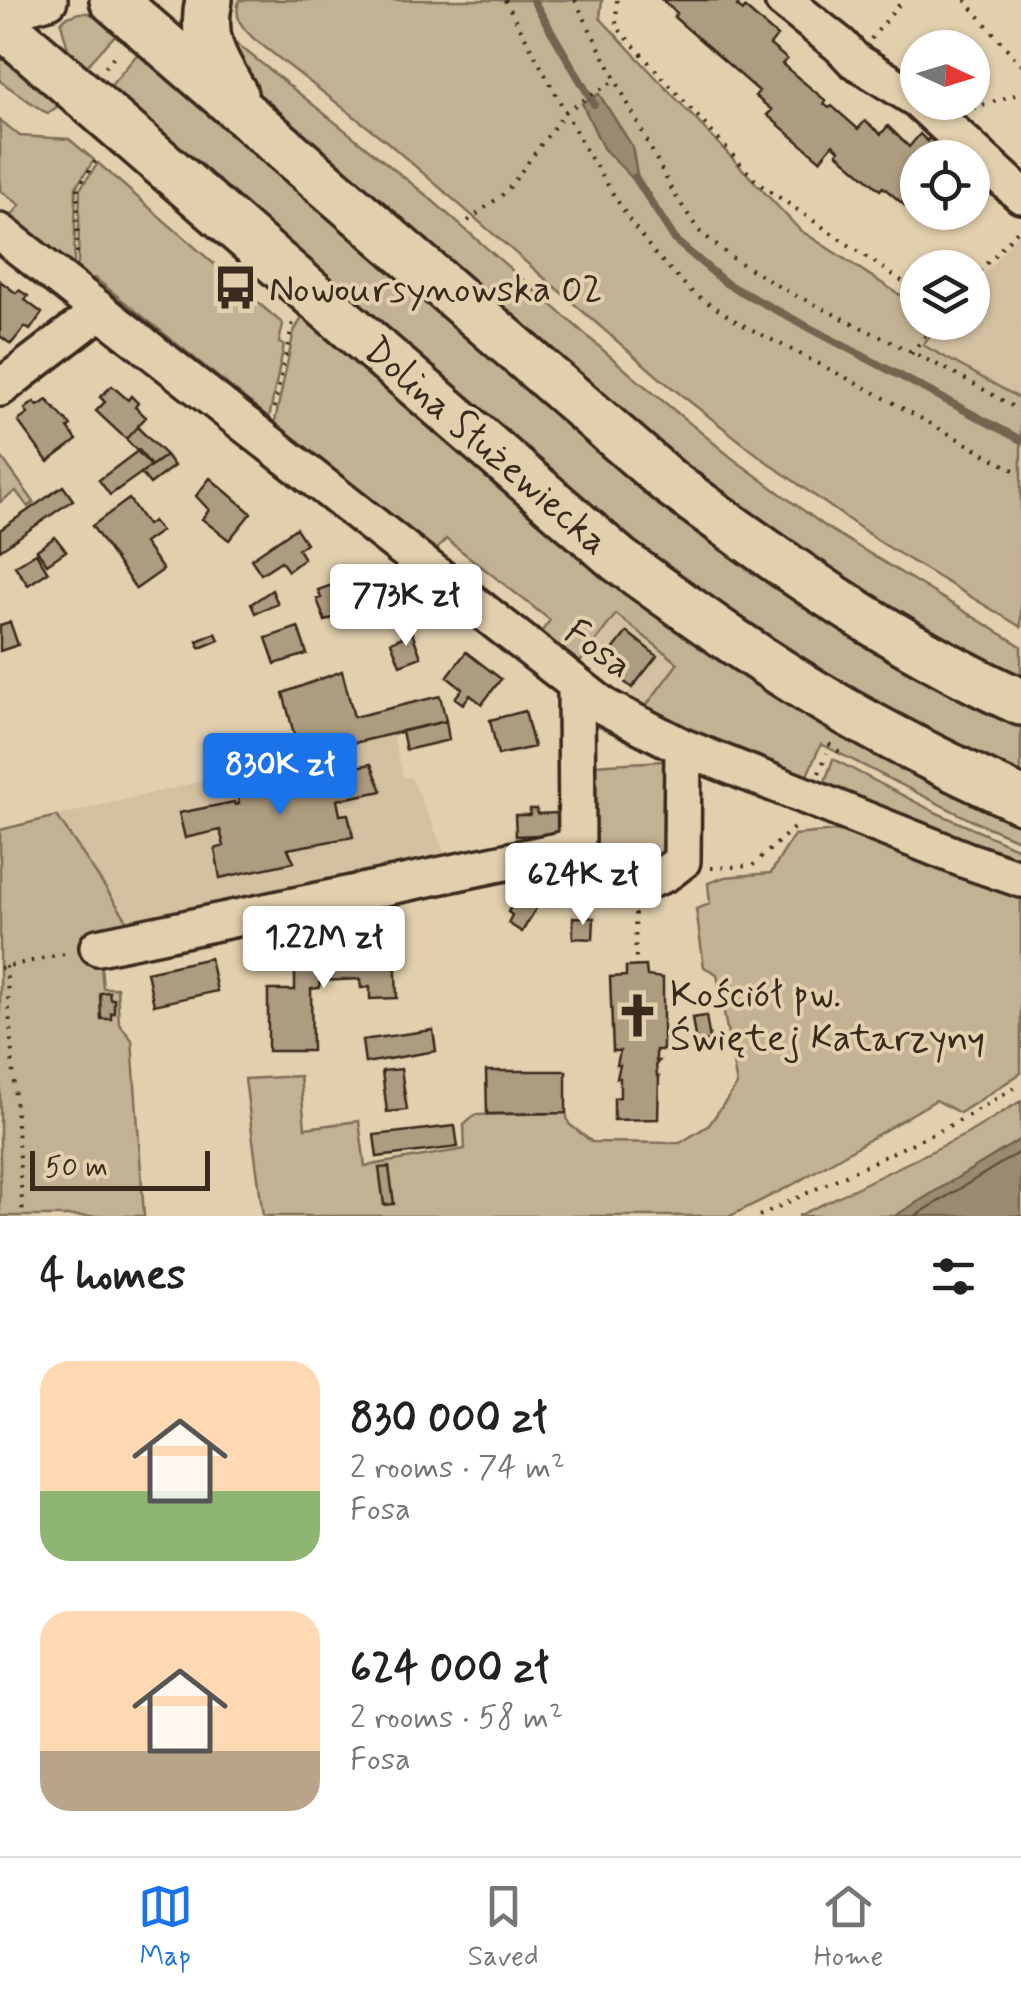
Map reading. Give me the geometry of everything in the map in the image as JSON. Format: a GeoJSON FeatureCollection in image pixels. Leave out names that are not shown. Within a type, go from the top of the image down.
{"type":"FeatureCollection","features":[{"type":"Feature","properties":{"kind":"main road"},"geometry":{"type":"LineString","coordinates":[[209,0],[204,20],[210,54],[248,118]]}},
{"type":"Feature","properties":{"kind":"main road"},"geometry":{"type":"LineString","coordinates":[[120,20],[248,118],[669,482],[760,549],[856,612],[930,656],[1021,702]]}},
{"type":"Feature","properties":{"kind":"main road","name":"Dolina Służewiecka"},"geometry":{"type":"LineString","coordinates":[[0,24],[619,560],[719,632],[835,706],[1021,800]]}},
{"type":"Feature","properties":{"kind":"street"},"geometry":{"type":"LineString","coordinates":[[0,13],[49,0]]}},
{"type":"Feature","properties":{"kind":"street"},"geometry":{"type":"LineString","coordinates":[[783,0],[840,44],[854,60],[900,91]]}},
{"type":"Feature","properties":{"kind":"street"},"geometry":{"type":"LineString","coordinates":[[939,120],[1021,195]]}},
{"type":"Feature","properties":{"kind":"street","name":"Fosa"},"geometry":{"type":"LineString","coordinates":[[0,232],[576,687],[635,724],[683,747],[1021,879]]}},
{"type":"Feature","properties":{"kind":"street"},"geometry":{"type":"LineString","coordinates":[[0,388],[100,310]]}},
{"type":"Feature","properties":{"kind":"street"},"geometry":{"type":"LineString","coordinates":[[576,687],[577,847],[578,862],[586,874],[610,882],[634,883],[660,876],[682,861],[683,747]]}},
{"type":"Feature","properties":{"kind":"street"},"geometry":{"type":"LineString","coordinates":[[98,947],[577,847]]}},
{"type":"Feature","properties":{"kind":"path"},"geometry":{"type":"LineString","coordinates":[[505,0],[630,221],[654,254],[693,293],[739,323],[1021,474]]}},
{"type":"Feature","properties":{"kind":"path"},"geometry":{"type":"LineString","coordinates":[[575,0],[673,192],[699,231],[731,257],[781,288],[958,375],[1021,411]]}},
{"type":"Feature","properties":{"kind":"path"},"geometry":{"type":"LineString","coordinates":[[617,0],[616,26],[758,182],[900,280]]}},
{"type":"Feature","properties":{"kind":"path"},"geometry":{"type":"LineString","coordinates":[[854,60],[903,0]]}},
{"type":"Feature","properties":{"kind":"path"},"geometry":{"type":"LineString","coordinates":[[965,0],[1021,65]]}},
{"type":"Feature","properties":{"kind":"path"},"geometry":{"type":"LineString","coordinates":[[95,78],[120,20]]}},
{"type":"Feature","properties":{"kind":"path"},"geometry":{"type":"LineString","coordinates":[[468,221],[506,192],[566,111],[614,82]]}},
{"type":"Feature","properties":{"kind":"path"},"geometry":{"type":"LineString","coordinates":[[990,102],[1021,92]]}},
{"type":"Feature","properties":{"kind":"path"},"geometry":{"type":"LineString","coordinates":[[63,282],[76,264],[78,188],[100,155]]}},
{"type":"Feature","properties":{"kind":"path"},"geometry":{"type":"LineString","coordinates":[[990,260],[1021,227]]}},
{"type":"Feature","properties":{"kind":"path"},"geometry":{"type":"LineString","coordinates":[[268,442],[292,321]]}},
{"type":"Feature","properties":{"kind":"path"},"geometry":{"type":"LineString","coordinates":[[911,354],[922,340]]}},
{"type":"Feature","properties":{"kind":"path"},"geometry":{"type":"LineString","coordinates":[[682,861],[708,868],[752,866],[797,826]]}},
{"type":"Feature","properties":{"kind":"path"},"geometry":{"type":"LineString","coordinates":[[634,883],[636,967]]}},
{"type":"Feature","properties":{"kind":"path"},"geometry":{"type":"LineString","coordinates":[[23,1216],[3,967],[98,947]]}},
{"type":"Feature","properties":{"kind":"path"},"geometry":{"type":"LineString","coordinates":[[759,1216],[957,1122],[1021,1084]]}},
{"type":"Feature","properties":{"kind":"shaded area"},"geometry":{"type":"Polygon","coordinates":[[[239,0],[602,0],[600,18],[800,230],[900,295],[900,340],[927,340],[923,345],[1021,399],[1021,627],[880,542],[767,462],[661,379],[386,141],[253,38],[237,12],[239,0]]]}},
{"type":"Feature","properties":{"kind":"shaded area"},"geometry":{"type":"Polygon","coordinates":[[[79,13],[89,13],[117,33],[85,68],[68,49],[61,23],[79,13]]]}},
{"type":"Feature","properties":{"kind":"shaded area"},"geometry":{"type":"Polygon","coordinates":[[[221,31],[426,195],[732,458],[826,527],[1021,646],[1021,677],[877,601],[717,491],[255,94],[221,31]]]}},
{"type":"Feature","properties":{"kind":"shaded area"},"geometry":{"type":"Polygon","coordinates":[[[140,51],[667,510],[791,599],[882,655],[1021,727],[1021,775],[909,721],[781,651],[593,508],[108,89],[140,51]]]}},
{"type":"Feature","properties":{"kind":"shaded area"},"geometry":{"type":"Polygon","coordinates":[[[0,58],[61,104],[48,113],[0,81],[0,58]]]}},
{"type":"Feature","properties":{"kind":"shaded area"},"geometry":{"type":"Polygon","coordinates":[[[0,120],[20,136],[69,139],[94,160],[76,187],[74,264],[67,270],[7,222],[20,205],[0,190],[0,120]]]}},
{"type":"Feature","properties":{"kind":"shaded area"},"geometry":{"type":"Polygon","coordinates":[[[98,163],[228,276],[224,283],[243,300],[249,295],[283,324],[279,343],[284,345],[269,418],[95,278],[84,280],[73,272],[78,264],[80,189],[98,163]]]}},
{"type":"Feature","properties":{"kind":"shaded area"},"geometry":{"type":"Polygon","coordinates":[[[1021,230],[1021,399],[922,345],[926,340],[990,340],[990,267],[1021,230]]]}},
{"type":"Feature","properties":{"kind":"shaded area"},"geometry":{"type":"Polygon","coordinates":[[[302,318],[675,629],[834,731],[1021,824],[1021,841],[821,744],[804,782],[640,714],[678,663],[616,614],[577,666],[537,638],[550,620],[446,539],[433,554],[274,426],[294,331],[302,318]]]}},
{"type":"Feature","properties":{"kind":"shaded area"},"geometry":{"type":"Polygon","coordinates":[[[0,455],[34,502],[28,507],[16,491],[0,502],[0,455]]]}},
{"type":"Feature","properties":{"kind":"shaded area"},"geometry":{"type":"Polygon","coordinates":[[[616,614],[679,663],[647,707],[628,694],[632,687],[606,667],[602,671],[584,657],[616,614]]]}},
{"type":"Feature","properties":{"kind":"shaded area"},"geometry":{"type":"Polygon","coordinates":[[[393,735],[403,777],[411,777],[445,853],[129,923],[57,816],[393,735]]]}},
{"type":"Feature","properties":{"kind":"shaded area"},"geometry":{"type":"Polygon","coordinates":[[[833,759],[935,812],[1021,850],[1021,867],[822,790],[833,759]]]}},
{"type":"Feature","properties":{"kind":"shaded area"},"geometry":{"type":"Polygon","coordinates":[[[664,761],[669,857],[596,861],[591,765],[664,761]]]}},
{"type":"Feature","properties":{"kind":"shaded area"},"geometry":{"type":"Polygon","coordinates":[[[57,816],[129,923],[100,954],[103,988],[117,988],[119,1023],[132,1040],[144,1216],[0,1216],[0,830],[57,816]]]}},
{"type":"Feature","properties":{"kind":"shaded area"},"geometry":{"type":"Polygon","coordinates":[[[854,829],[1021,892],[1021,1073],[960,1113],[936,1100],[794,1184],[730,1216],[263,1216],[245,1079],[300,1076],[305,1128],[359,1121],[365,1166],[465,1149],[464,1125],[475,1115],[566,1113],[569,1124],[592,1142],[680,1143],[709,1125],[737,1085],[717,974],[704,967],[696,909],[710,904],[708,883],[725,877],[771,873],[794,835],[854,829]]]}},
{"type":"Feature","properties":{"kind":"shaded area"},"geometry":{"type":"Polygon","coordinates":[[[1021,1101],[1021,1139],[895,1216],[798,1216],[967,1134],[1021,1101]]]}},
{"type":"Feature","properties":{"kind":"water"},"geometry":{"type":"Polygon","coordinates":[[[599,94],[632,146],[639,185],[603,148],[582,103],[599,94]]]}},
{"type":"Feature","properties":{"kind":"water"},"geometry":{"type":"Polygon","coordinates":[[[1021,1139],[1021,1216],[895,1216],[1021,1139]]]}},
{"type":"Feature","properties":{"kind":"building"},"geometry":{"type":"Polygon","coordinates":[[[662,0],[736,0],[740,3],[737,6],[743,11],[745,8],[777,36],[770,45],[787,59],[782,64],[826,101],[824,104],[832,106],[858,129],[865,121],[881,134],[888,126],[902,140],[900,201],[883,187],[880,190],[837,153],[839,150],[833,144],[820,160],[767,115],[772,110],[755,96],[759,91],[674,17],[677,13],[662,0]]]}},
{"type":"Feature","properties":{"kind":"building"},"geometry":{"type":"Polygon","coordinates":[[[0,281],[16,293],[19,290],[28,296],[25,300],[42,313],[30,330],[25,327],[11,344],[0,336],[0,281]]]}},
{"type":"Feature","properties":{"kind":"building"},"geometry":{"type":"Polygon","coordinates":[[[112,386],[128,400],[131,396],[138,403],[135,407],[146,417],[126,439],[96,411],[105,402],[100,397],[112,386]]]}},
{"type":"Feature","properties":{"kind":"building"},"geometry":{"type":"Polygon","coordinates":[[[47,400],[71,426],[68,428],[77,440],[48,462],[18,421],[28,414],[25,409],[34,402],[38,406],[47,400]]]}},
{"type":"Feature","properties":{"kind":"building"},"geometry":{"type":"Polygon","coordinates":[[[137,427],[166,455],[151,466],[126,439],[137,427]]]}},
{"type":"Feature","properties":{"kind":"building"},"geometry":{"type":"Polygon","coordinates":[[[139,450],[151,466],[110,495],[99,480],[139,450]]]}},
{"type":"Feature","properties":{"kind":"building"},"geometry":{"type":"Polygon","coordinates":[[[166,455],[174,466],[150,484],[141,473],[166,455]]]}},
{"type":"Feature","properties":{"kind":"building"},"geometry":{"type":"Polygon","coordinates":[[[210,478],[251,513],[229,540],[202,519],[209,510],[196,496],[210,478]]]}},
{"type":"Feature","properties":{"kind":"building"},"geometry":{"type":"Polygon","coordinates":[[[63,486],[73,500],[0,550],[0,530],[63,486]]]}},
{"type":"Feature","properties":{"kind":"building"},"geometry":{"type":"Polygon","coordinates":[[[129,499],[147,525],[153,521],[161,531],[144,543],[163,570],[136,589],[92,526],[129,499]]]}},
{"type":"Feature","properties":{"kind":"building"},"geometry":{"type":"Polygon","coordinates":[[[296,528],[306,543],[298,549],[304,559],[288,571],[281,561],[261,574],[251,559],[296,528]]]}},
{"type":"Feature","properties":{"kind":"building"},"geometry":{"type":"Polygon","coordinates":[[[55,537],[66,551],[47,564],[37,550],[55,537]]]}},
{"type":"Feature","properties":{"kind":"building"},"geometry":{"type":"Polygon","coordinates":[[[36,553],[48,572],[28,585],[15,566],[36,553]]]}},
{"type":"Feature","properties":{"kind":"building"},"geometry":{"type":"Polygon","coordinates":[[[346,580],[358,608],[325,621],[318,590],[346,580]]]}},
{"type":"Feature","properties":{"kind":"building"},"geometry":{"type":"Polygon","coordinates":[[[272,590],[278,604],[255,613],[251,604],[272,590]]]}},
{"type":"Feature","properties":{"kind":"building"},"geometry":{"type":"Polygon","coordinates":[[[10,622],[18,645],[0,651],[0,625],[10,622]]]}},
{"type":"Feature","properties":{"kind":"building"},"geometry":{"type":"Polygon","coordinates":[[[298,627],[307,654],[275,664],[266,638],[298,627]]]}},
{"type":"Feature","properties":{"kind":"building"},"geometry":{"type":"Polygon","coordinates":[[[627,632],[657,656],[632,688],[602,664],[627,632]]]}},
{"type":"Feature","properties":{"kind":"building"},"geometry":{"type":"Polygon","coordinates":[[[216,633],[219,640],[200,648],[197,641],[216,633]]]}},
{"type":"Feature","properties":{"kind":"building"},"geometry":{"type":"Polygon","coordinates":[[[412,633],[421,657],[400,665],[391,642],[412,633]]]}},
{"type":"Feature","properties":{"kind":"building"},"geometry":{"type":"Polygon","coordinates":[[[466,652],[501,679],[482,704],[470,695],[463,704],[455,698],[462,689],[447,677],[466,652]]]}},
{"type":"Feature","properties":{"kind":"building"},"geometry":{"type":"Polygon","coordinates":[[[342,671],[354,717],[440,696],[446,721],[300,756],[283,693],[342,671]]]}},
{"type":"Feature","properties":{"kind":"building"},"geometry":{"type":"Polygon","coordinates":[[[525,711],[534,747],[498,755],[490,720],[525,711]]]}},
{"type":"Feature","properties":{"kind":"building"},"geometry":{"type":"Polygon","coordinates":[[[446,721],[449,740],[406,750],[402,731],[446,721]]]}},
{"type":"Feature","properties":{"kind":"building"},"geometry":{"type":"Polygon","coordinates":[[[371,764],[382,791],[337,800],[340,815],[348,814],[353,837],[288,849],[294,862],[220,878],[215,849],[224,846],[220,830],[185,838],[179,813],[239,804],[236,787],[311,771],[315,789],[320,787],[318,775],[371,764]]]}},
{"type":"Feature","properties":{"kind":"building"},"geometry":{"type":"Polygon","coordinates":[[[530,809],[537,809],[537,814],[557,813],[558,834],[516,836],[515,815],[530,815],[530,809]]]}},
{"type":"Feature","properties":{"kind":"building"},"geometry":{"type":"Polygon","coordinates":[[[530,886],[544,895],[522,932],[508,923],[512,915],[508,912],[520,892],[525,895],[530,886]]]}},
{"type":"Feature","properties":{"kind":"building"},"geometry":{"type":"Polygon","coordinates":[[[573,917],[594,918],[593,939],[573,938],[573,917]]]}},
{"type":"Feature","properties":{"kind":"building"},"geometry":{"type":"Polygon","coordinates":[[[395,949],[397,998],[370,999],[370,987],[361,988],[360,979],[320,981],[319,988],[311,989],[312,1051],[268,1051],[268,990],[295,990],[295,952],[361,950],[360,955],[368,955],[368,950],[395,949]]]}},
{"type":"Feature","properties":{"kind":"building"},"geometry":{"type":"Polygon","coordinates":[[[210,958],[217,991],[154,1005],[147,972],[210,958]]]}},
{"type":"Feature","properties":{"kind":"building","name":"Kościół pw. Świętej Katarzyny"},"geometry":{"type":"Polygon","coordinates":[[[646,966],[647,976],[663,978],[663,1050],[656,1050],[658,1119],[614,1120],[614,1098],[620,1097],[620,1051],[613,1051],[610,977],[626,976],[626,967],[646,966]]]}},
{"type":"Feature","properties":{"kind":"building"},"geometry":{"type":"Polygon","coordinates":[[[109,992],[110,999],[114,999],[114,1013],[111,1019],[101,1019],[100,993],[109,992]]]}},
{"type":"Feature","properties":{"kind":"building"},"geometry":{"type":"Polygon","coordinates":[[[706,1016],[710,1040],[696,1043],[692,1018],[706,1016]]]}},
{"type":"Feature","properties":{"kind":"building"},"geometry":{"type":"Polygon","coordinates":[[[433,1030],[436,1051],[365,1063],[362,1040],[433,1030]]]}},
{"type":"Feature","properties":{"kind":"building"},"geometry":{"type":"Polygon","coordinates":[[[401,1069],[407,1110],[387,1112],[382,1071],[401,1069]]]}},
{"type":"Feature","properties":{"kind":"building"},"geometry":{"type":"Polygon","coordinates":[[[486,1071],[566,1071],[566,1113],[487,1114],[486,1071]]]}},
{"type":"Feature","properties":{"kind":"building"},"geometry":{"type":"Polygon","coordinates":[[[455,1126],[458,1147],[377,1157],[374,1135],[455,1126]]]}},
{"type":"Feature","properties":{"kind":"building"},"geometry":{"type":"Polygon","coordinates":[[[389,1167],[394,1204],[384,1205],[379,1168],[389,1167]]]}},
{"type":"Feature","properties":{"kind":"waterway"},"geometry":{"type":"LineString","coordinates":[[533,0],[594,104]]}},
{"type":"Feature","properties":{"kind":"waterway"},"geometry":{"type":"LineString","coordinates":[[635,177],[676,241],[727,284],[1021,440]]}},
{"type":"Feature","properties":{"kind":"place","name":"Nowoursynowska 02"},"geometry":{"type":"Point","coordinates":[236,288]}},
{"type":"Feature","properties":{"kind":"place","name":"Kościół pw. Świętej Katarzyny"},"geometry":{"type":"Point","coordinates":[637,1015]}}]}
